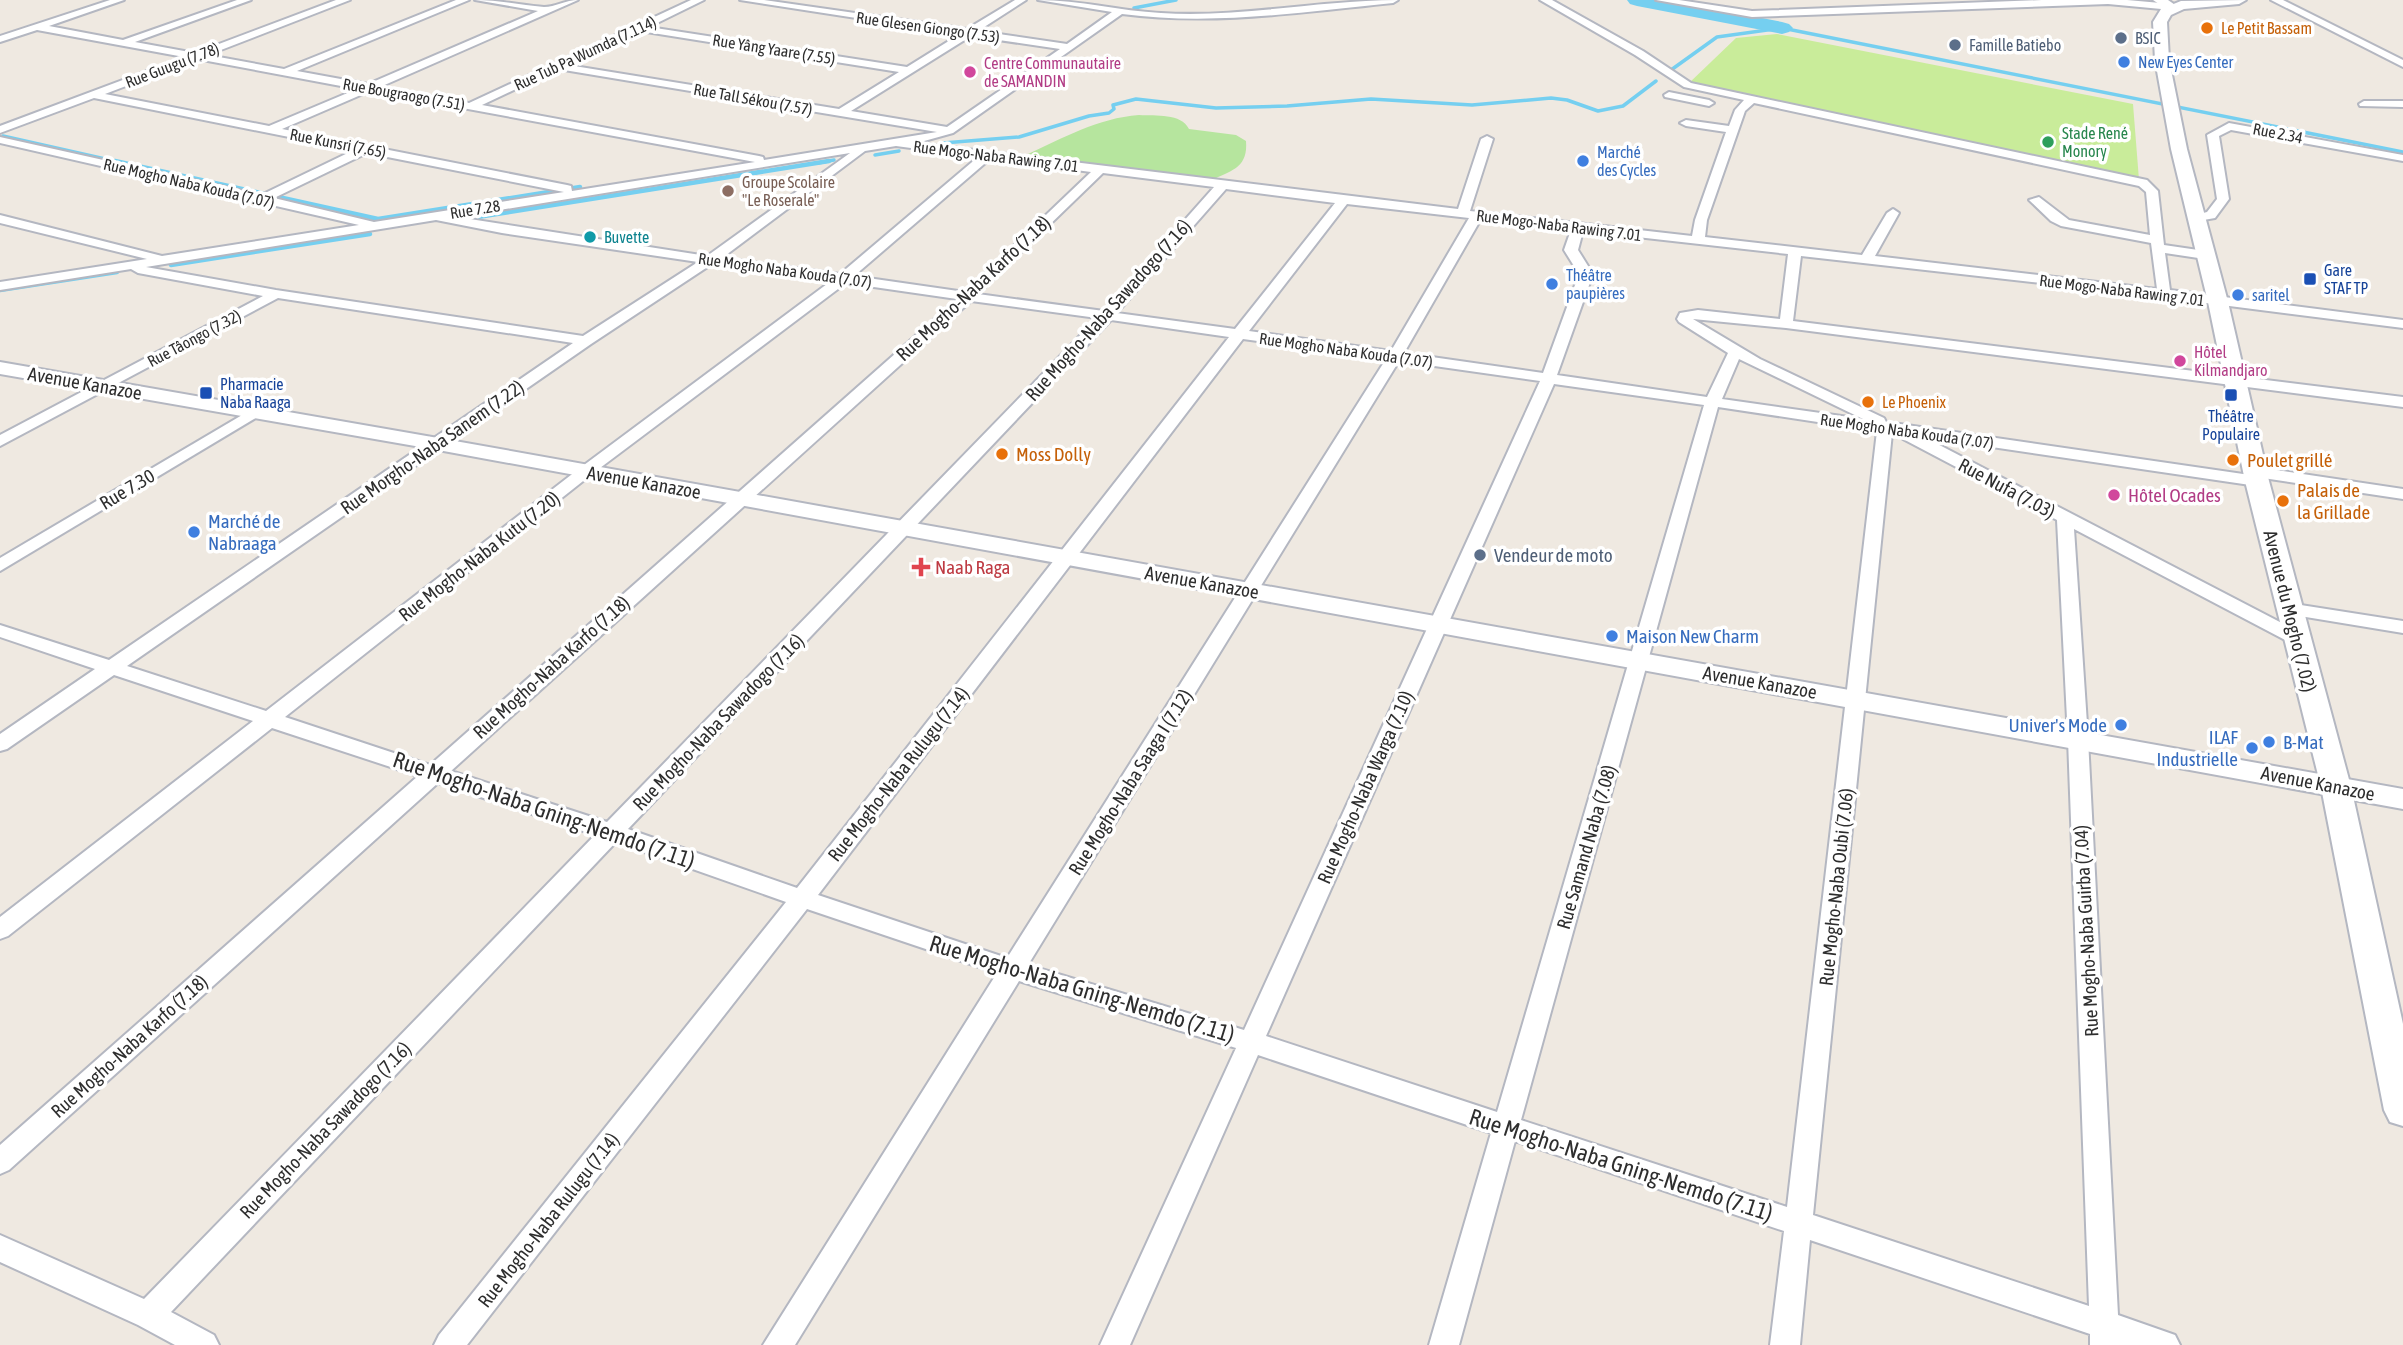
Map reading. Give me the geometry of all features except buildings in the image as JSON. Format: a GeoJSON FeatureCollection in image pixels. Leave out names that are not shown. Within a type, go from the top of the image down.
{"type":"FeatureCollection","features":[{"type":"Feature","properties":{"kind":"main road"},"geometry":{"type":"LineString","coordinates":[[2166,4],[2239,0]]}},
{"type":"Feature","properties":{"kind":"main road","name":"Avenue du Mogho (7.02)"},"geometry":{"type":"LineString","coordinates":[[2166,4],[2160,22],[2170,105],[2288,609],[2336,787],[2403,1110]]}},
{"type":"Feature","properties":{"kind":"street"},"geometry":{"type":"LineString","coordinates":[[0,39],[119,0]]}},
{"type":"Feature","properties":{"kind":"street"},"geometry":{"type":"LineString","coordinates":[[125,42],[246,0]]}},
{"type":"Feature","properties":{"kind":"street","name":"Rue Guugu (7.78)"},"geometry":{"type":"LineString","coordinates":[[0,130],[345,0]]}},
{"type":"Feature","properties":{"kind":"street"},"geometry":{"type":"LineString","coordinates":[[285,72],[464,0]]}},
{"type":"Feature","properties":{"kind":"street"},"geometry":{"type":"LineString","coordinates":[[481,0],[549,11]]}},
{"type":"Feature","properties":{"kind":"street"},"geometry":{"type":"LineString","coordinates":[[270,130],[573,0]]}},
{"type":"Feature","properties":{"kind":"street","name":"Rue Tub Pa Wumda (7.114)"},"geometry":{"type":"LineString","coordinates":[[471,106],[699,0]]}},
{"type":"Feature","properties":{"kind":"street","name":"Rue Glesen Giongo (7.53)"},"geometry":{"type":"LineString","coordinates":[[746,0],[1069,47]]}},
{"type":"Feature","properties":{"kind":"street"},"geometry":{"type":"LineString","coordinates":[[839,114],[1021,0]]}},
{"type":"Feature","properties":{"kind":"street"},"geometry":{"type":"LineString","coordinates":[[1043,0],[1161,16],[1243,15],[1394,0]]}},
{"type":"Feature","properties":{"kind":"street"},"geometry":{"type":"LineString","coordinates":[[1545,0],[1639,53],[1688,85],[2143,183],[2152,191],[2164,295]]}},
{"type":"Feature","properties":{"kind":"street"},"geometry":{"type":"LineString","coordinates":[[1661,0],[1752,14],[1929,2],[2108,1],[2166,4]]}},
{"type":"Feature","properties":{"kind":"street"},"geometry":{"type":"LineString","coordinates":[[1695,0],[1710,9]]}},
{"type":"Feature","properties":{"kind":"street"},"geometry":{"type":"LineString","coordinates":[[1816,0],[1828,9]]}},
{"type":"Feature","properties":{"kind":"street"},"geometry":{"type":"LineString","coordinates":[[2276,0],[2403,64]]}},
{"type":"Feature","properties":{"kind":"street"},"geometry":{"type":"LineString","coordinates":[[949,131],[1120,11]]}},
{"type":"Feature","properties":{"kind":"street","name":"Rue Bougraogo (7.51)"},"geometry":{"type":"LineString","coordinates":[[37,27],[772,162]]}},
{"type":"Feature","properties":{"kind":"street","name":"Rue Yâng Yaare (7.55)"},"geometry":{"type":"LineString","coordinates":[[638,28],[909,70]]}},
{"type":"Feature","properties":{"kind":"street"},"geometry":{"type":"LineString","coordinates":[[2376,51],[2403,50]]}},
{"type":"Feature","properties":{"kind":"street","name":"Rue Tall Sékou (7.57)"},"geometry":{"type":"LineString","coordinates":[[557,66],[949,131]]}},
{"type":"Feature","properties":{"kind":"street"},"geometry":{"type":"LineString","coordinates":[[1669,94],[1728,107],[1752,99]]}},
{"type":"Feature","properties":{"kind":"street","name":"Rue Kunsri (7.65)"},"geometry":{"type":"LineString","coordinates":[[94,95],[581,192]]}},
{"type":"Feature","properties":{"kind":"street"},"geometry":{"type":"LineString","coordinates":[[2364,104],[2403,104]]}},
{"type":"Feature","properties":{"kind":"street"},"geometry":{"type":"LineString","coordinates":[[1698,242],[1701,220],[1733,130],[1728,107]]}},
{"type":"Feature","properties":{"kind":"street"},"geometry":{"type":"LineString","coordinates":[[1686,123],[1733,130]]}},
{"type":"Feature","properties":{"kind":"street","name":"Rue 2.34"},"geometry":{"type":"LineString","coordinates":[[2196,219],[2211,215],[2223,199],[2213,135],[2230,126],[2403,158]]}},
{"type":"Feature","properties":{"kind":"street","name":"Rue 7.28"},"geometry":{"type":"LineString","coordinates":[[0,286],[581,192],[900,144],[949,131]]}},
{"type":"Feature","properties":{"kind":"street","name":"Rue Mogho-Naba Saaga I (7.12)"},"geometry":{"type":"LineString","coordinates":[[778,1345],[1395,356],[1470,214],[1487,139]]}},
{"type":"Feature","properties":{"kind":"street","name":"Rue Mogho Naba Kouda (7.07)"},"geometry":{"type":"LineString","coordinates":[[0,141],[379,225]]}},
{"type":"Feature","properties":{"kind":"street","name":"Rue Mogo-Naba Rawing 7.01"},"geometry":{"type":"LineString","coordinates":[[900,144],[1344,200],[2403,324]]}},
{"type":"Feature","properties":{"kind":"street"},"geometry":{"type":"LineString","coordinates":[[260,200],[366,149]]}},
{"type":"Feature","properties":{"kind":"street","name":"Rue Morgho-Naba Sanem (7.22)"},"geometry":{"type":"LineString","coordinates":[[0,744],[586,341],[709,260],[863,149]]}},
{"type":"Feature","properties":{"kind":"street","name":"Rue Mogho-Naba Kutu (7.20)"},"geometry":{"type":"LineString","coordinates":[[0,930],[586,471],[844,278],[989,154]]}},
{"type":"Feature","properties":{"kind":"street","name":"Rue Mogho-Naba Karfo (7.18)"},"geometry":{"type":"LineString","coordinates":[[0,1162],[433,772],[967,298],[1100,169]]}},
{"type":"Feature","properties":{"kind":"street","name":"Rue Mogho-Naba Sawadogo (7.16)"},"geometry":{"type":"LineString","coordinates":[[148,1315],[1105,317],[1224,183]]}},
{"type":"Feature","properties":{"kind":"street","name":"Rue Mogho-Naba Rulugu (7.14)"},"geometry":{"type":"LineString","coordinates":[[449,1345],[802,899],[1236,335],[1344,200]]}},
{"type":"Feature","properties":{"kind":"street"},"geometry":{"type":"LineString","coordinates":[[2035,200],[2054,218],[2065,223],[2205,255]]}},
{"type":"Feature","properties":{"kind":"street"},"geometry":{"type":"LineString","coordinates":[[1866,260],[1893,213]]}},
{"type":"Feature","properties":{"kind":"street","name":"Rue Mogho Naba Kouda (7.07)"},"geometry":{"type":"LineString","coordinates":[[435,216],[502,229],[967,298],[1395,356],[1890,429],[2403,494]]}},
{"type":"Feature","properties":{"kind":"street"},"geometry":{"type":"LineString","coordinates":[[0,219],[166,259]]}},
{"type":"Feature","properties":{"kind":"street","name":"Rue Mogho-Naba Warga (7.10)"},"geometry":{"type":"LineString","coordinates":[[1115,1345],[1549,378],[1587,274],[1572,250],[1578,227]]}},
{"type":"Feature","properties":{"kind":"street"},"geometry":{"type":"LineString","coordinates":[[1795,253],[1786,324],[2403,402]]}},
{"type":"Feature","properties":{"kind":"street"},"geometry":{"type":"LineString","coordinates":[[123,266],[276,294],[586,341]]}},
{"type":"Feature","properties":{"kind":"street","name":"Rue Tâongo (7.32)"},"geometry":{"type":"LineString","coordinates":[[0,441],[276,294]]}},
{"type":"Feature","properties":{"kind":"street","name":"Rue Nufa (7.03)"},"geometry":{"type":"LineString","coordinates":[[1786,324],[1698,314],[1685,316],[1693,325],[1736,351],[2296,639]]}},
{"type":"Feature","properties":{"kind":"street","name":"Rue Samand Naba (7.08)"},"geometry":{"type":"LineString","coordinates":[[1444,1345],[1712,403],[1736,351]]}},
{"type":"Feature","properties":{"kind":"street","name":"Avenue Kanazoe"},"geometry":{"type":"LineString","coordinates":[[0,368],[438,443],[2403,799]]}},
{"type":"Feature","properties":{"kind":"street","name":"Rue 7.30"},"geometry":{"type":"LineString","coordinates":[[0,566],[254,413]]}},
{"type":"Feature","properties":{"kind":"street","name":"Rue Mogho-Naba Oubi (7.06)"},"geometry":{"type":"LineString","coordinates":[[1785,1345],[1856,699],[1890,429]]}},
{"type":"Feature","properties":{"kind":"street","name":"Rue Mogho-Naba Guirba (7.04)"},"geometry":{"type":"LineString","coordinates":[[2064,518],[2078,739],[2104,1335]]}},
{"type":"Feature","properties":{"kind":"street"},"geometry":{"type":"LineString","coordinates":[[2288,609],[2403,628]]}},
{"type":"Feature","properties":{"kind":"street","name":"Rue Mogho-Naba Gning-Nemdo (7.11)"},"geometry":{"type":"LineString","coordinates":[[0,631],[433,772],[1014,970],[1251,1042],[1799,1224],[2104,1335],[2165,1345]]}},
{"type":"Feature","properties":{"kind":"street"},"geometry":{"type":"LineString","coordinates":[[0,1248],[148,1315],[204,1345]]}},
{"type":"Feature","properties":{"kind":"green space","name":"Stade René Monory"},"geometry":{"type":"Polygon","coordinates":[[[1777,34],[2133,104],[2139,180],[1687,85],[1736,38],[1777,34]]]}},
{"type":"Feature","properties":{"kind":"green space"},"geometry":{"type":"Polygon","coordinates":[[[1139,115],[1167,116],[1180,120],[1189,129],[1236,135],[1246,141],[1245,156],[1233,170],[1214,179],[1026,155],[1095,124],[1139,115]]]}},
{"type":"Feature","properties":{"kind":"waterway"},"geometry":{"type":"LineString","coordinates":[[1134,8],[1176,0]]}},
{"type":"Feature","properties":{"kind":"waterway"},"geometry":{"type":"LineString","coordinates":[[1637,0],[1782,28]]}},
{"type":"Feature","properties":{"kind":"waterway"},"geometry":{"type":"LineString","coordinates":[[1671,70],[1717,37],[1782,28],[2403,152]]}},
{"type":"Feature","properties":{"kind":"waterway"},"geometry":{"type":"LineString","coordinates":[[943,143],[1019,137],[1089,116],[1109,113],[1114,109],[1113,105],[1136,99],[1216,108],[1287,106],[1371,99],[1472,105],[1551,98],[1567,100],[1598,111],[1623,106],[1656,81]]}},
{"type":"Feature","properties":{"kind":"waterway"},"geometry":{"type":"LineString","coordinates":[[3,136],[123,163]]}},
{"type":"Feature","properties":{"kind":"waterway"},"geometry":{"type":"LineString","coordinates":[[875,155],[899,151]]}},
{"type":"Feature","properties":{"kind":"waterway"},"geometry":{"type":"LineString","coordinates":[[827,161],[834,160]]}},
{"type":"Feature","properties":{"kind":"waterway"},"geometry":{"type":"LineString","coordinates":[[115,161],[378,219],[580,187]]}},
{"type":"Feature","properties":{"kind":"waterway"},"geometry":{"type":"LineString","coordinates":[[478,217],[827,161]]}},
{"type":"Feature","properties":{"kind":"waterway"},"geometry":{"type":"LineString","coordinates":[[818,163],[827,161]]}},
{"type":"Feature","properties":{"kind":"waterway"},"geometry":{"type":"LineString","coordinates":[[171,265],[370,234]]}},
{"type":"Feature","properties":{"kind":"waterway"},"geometry":{"type":"LineString","coordinates":[[0,290],[117,272]]}},
{"type":"Feature","properties":{"kind":"place","name":"Le Petit Bassam"},"geometry":{"type":"Point","coordinates":[2207,28]}},
{"type":"Feature","properties":{"kind":"place","name":"BSIC"},"geometry":{"type":"Point","coordinates":[2121,38]}},
{"type":"Feature","properties":{"kind":"place","name":"Famille Batiebo"},"geometry":{"type":"Point","coordinates":[1955,45]}},
{"type":"Feature","properties":{"kind":"place","name":"New Eyes Center"},"geometry":{"type":"Point","coordinates":[2124,62]}},
{"type":"Feature","properties":{"kind":"place","name":"Centre Communautaire de SAMANDIN"},"geometry":{"type":"Point","coordinates":[970,72]}},
{"type":"Feature","properties":{"kind":"place","name":"Stade René Monory"},"geometry":{"type":"Point","coordinates":[2048,142]}},
{"type":"Feature","properties":{"kind":"place","name":"Marché des Cycles"},"geometry":{"type":"Point","coordinates":[1583,161]}},
{"type":"Feature","properties":{"kind":"place","name":"Groupe Scolaire \"Le Roserale\""},"geometry":{"type":"Point","coordinates":[728,191]}},
{"type":"Feature","properties":{"kind":"place","name":"Buvette"},"geometry":{"type":"Point","coordinates":[590,237]}},
{"type":"Feature","properties":{"kind":"place","name":"Gare STAF TP"},"geometry":{"type":"Point","coordinates":[2310,279]}},
{"type":"Feature","properties":{"kind":"place","name":"Théâtre paupières"},"geometry":{"type":"Point","coordinates":[1552,284]}},
{"type":"Feature","properties":{"kind":"place","name":"saritel"},"geometry":{"type":"Point","coordinates":[2238,295]}},
{"type":"Feature","properties":{"kind":"place","name":"Hôtel Kilmandjaro"},"geometry":{"type":"Point","coordinates":[2180,361]}},
{"type":"Feature","properties":{"kind":"place","name":"Pharmacie Naba Raaga"},"geometry":{"type":"Point","coordinates":[206,393]}},
{"type":"Feature","properties":{"kind":"place","name":"Théâtre Populaire"},"geometry":{"type":"Point","coordinates":[2231,395]}},
{"type":"Feature","properties":{"kind":"place","name":"Le Phoenix"},"geometry":{"type":"Point","coordinates":[1868,402]}},
{"type":"Feature","properties":{"kind":"place","name":"Moss Dolly"},"geometry":{"type":"Point","coordinates":[1002,454]}},
{"type":"Feature","properties":{"kind":"place","name":"Poulet grillé"},"geometry":{"type":"Point","coordinates":[2233,460]}},
{"type":"Feature","properties":{"kind":"place","name":"Hôtel Ocades"},"geometry":{"type":"Point","coordinates":[2114,495]}},
{"type":"Feature","properties":{"kind":"place","name":"Palais de la Grillade"},"geometry":{"type":"Point","coordinates":[2283,501]}},
{"type":"Feature","properties":{"kind":"place","name":"Marché de Nabraaga"},"geometry":{"type":"Point","coordinates":[194,532]}},
{"type":"Feature","properties":{"kind":"place","name":"Vendeur de moto"},"geometry":{"type":"Point","coordinates":[1480,555]}},
{"type":"Feature","properties":{"kind":"place","name":"Naab Raga"},"geometry":{"type":"Point","coordinates":[921,567]}},
{"type":"Feature","properties":{"kind":"place","name":"Maison New Charm"},"geometry":{"type":"Point","coordinates":[1612,636]}},
{"type":"Feature","properties":{"kind":"place","name":"Univer's Mode"},"geometry":{"type":"Point","coordinates":[2121,725]}},
{"type":"Feature","properties":{"kind":"place","name":"B-Mat"},"geometry":{"type":"Point","coordinates":[2269,742]}},
{"type":"Feature","properties":{"kind":"place","name":"ILAF Industrielle"},"geometry":{"type":"Point","coordinates":[2252,748]}}]}
